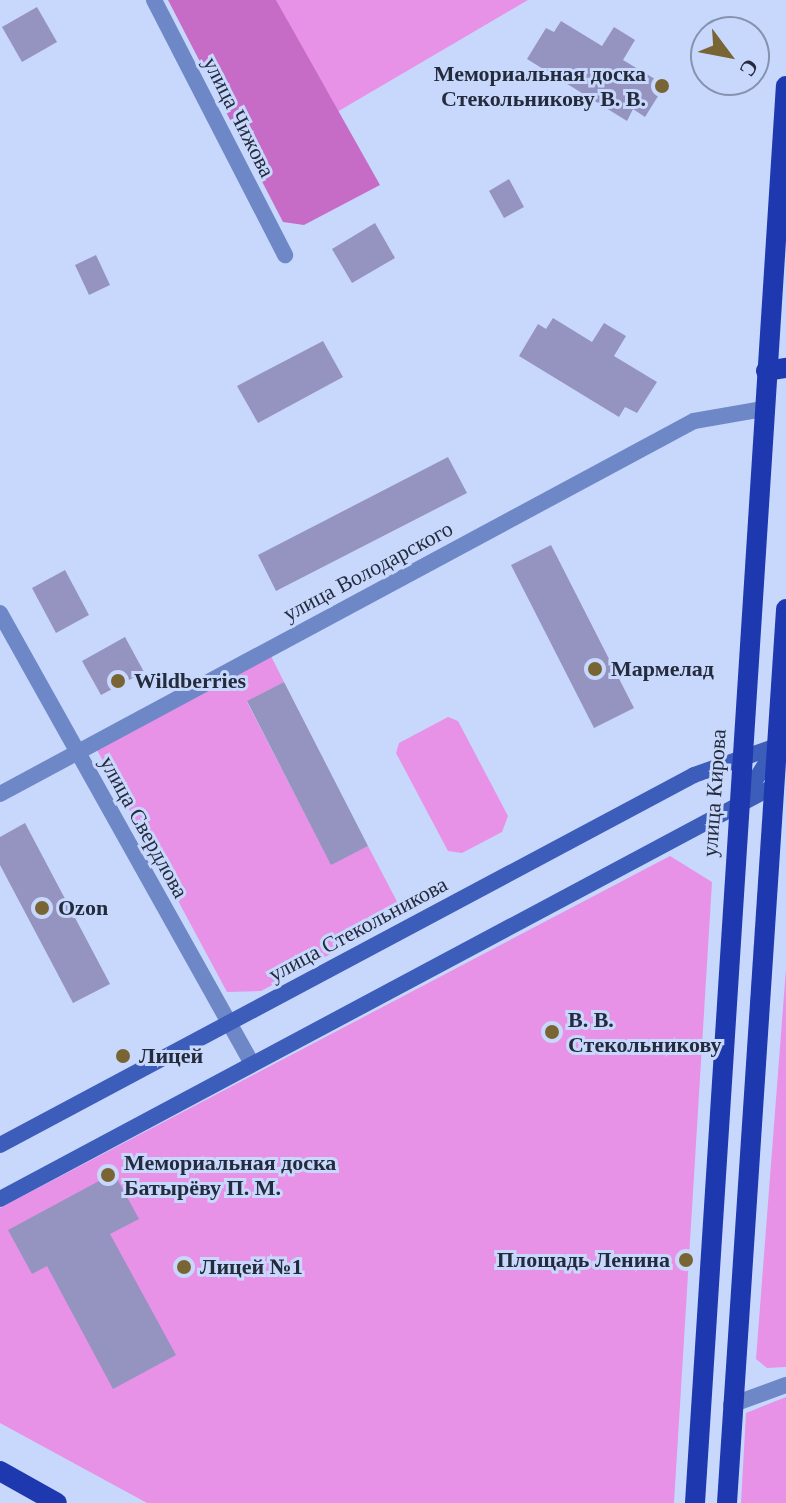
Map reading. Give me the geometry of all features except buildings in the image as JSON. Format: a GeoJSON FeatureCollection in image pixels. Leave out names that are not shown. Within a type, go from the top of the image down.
{"type":"FeatureCollection","features":[{"type":"Feature","properties":{"kind":"main road","name":"улица Кирова"},"geometry":{"type":"LineString","coordinates":[[695,1503],[763,409],[776,370],[786,86]]}},
{"type":"Feature","properties":{"kind":"main road"},"geometry":{"type":"LineString","coordinates":[[727,1503],[731,1405],[786,609]]}},
{"type":"Feature","properties":{"kind":"main road","name":"улица Стекольникова"},"geometry":{"type":"LineString","coordinates":[[0,1145],[694,775],[740,756],[777,746]]}},
{"type":"Feature","properties":{"kind":"main road"},"geometry":{"type":"LineString","coordinates":[[737,808],[777,746]]}},
{"type":"Feature","properties":{"kind":"main road"},"geometry":{"type":"LineString","coordinates":[[0,1199],[251,1062],[774,786]]}},
{"type":"Feature","properties":{"kind":"main road"},"geometry":{"type":"LineString","coordinates":[[0,1471],[57,1503]]}},
{"type":"Feature","properties":{"kind":"street","name":"улица Чижова"},"geometry":{"type":"LineString","coordinates":[[154,0],[285,255]]}},
{"type":"Feature","properties":{"kind":"street","name":"улица Володарского"},"geometry":{"type":"LineString","coordinates":[[0,794],[694,421],[763,409]]}},
{"type":"Feature","properties":{"kind":"street","name":"улица Свердлова"},"geometry":{"type":"LineString","coordinates":[[0,613],[251,1062]]}},
{"type":"Feature","properties":{"kind":"street"},"geometry":{"type":"LineString","coordinates":[[731,1405],[786,1385]]}},
{"type":"Feature","properties":{"kind":"shaded area"},"geometry":{"type":"Polygon","coordinates":[[[168,0],[276,0],[380,185],[304,225],[283,222],[168,0]]]}},
{"type":"Feature","properties":{"kind":"shaded area"},"geometry":{"type":"Polygon","coordinates":[[[276,0],[528,0],[337,112],[276,0]]]}},
{"type":"Feature","properties":{"kind":"shaded area"},"geometry":{"type":"Polygon","coordinates":[[[270,654],[284,682],[247,702],[331,864],[368,846],[404,915],[261,991],[227,992],[96,748],[270,654]]]}},
{"type":"Feature","properties":{"kind":"shaded area"},"geometry":{"type":"Polygon","coordinates":[[[448,717],[458,721],[508,816],[502,832],[462,853],[448,851],[396,753],[399,743],[448,717]]]}},
{"type":"Feature","properties":{"kind":"shaded area"},"geometry":{"type":"Polygon","coordinates":[[[670,856],[712,882],[674,1503],[147,1503],[0,1423],[0,1208],[670,856]]]}},
{"type":"Feature","properties":{"kind":"shaded area"},"geometry":{"type":"Polygon","coordinates":[[[786,969],[786,1367],[767,1368],[756,1359],[786,969]]]}},
{"type":"Feature","properties":{"kind":"shaded area"},"geometry":{"type":"Polygon","coordinates":[[[786,1397],[786,1503],[741,1503],[746,1413],[786,1397]]]}},
{"type":"Feature","properties":{"kind":"place","name":"Мемориальная доска Стекольникову В. В."},"geometry":{"type":"Point","coordinates":[662,86]}},
{"type":"Feature","properties":{"kind":"place","name":"Мармелад"},"geometry":{"type":"Point","coordinates":[595,669]}},
{"type":"Feature","properties":{"kind":"place","name":"Wildberries"},"geometry":{"type":"Point","coordinates":[118,681]}},
{"type":"Feature","properties":{"kind":"place","name":"Ozon"},"geometry":{"type":"Point","coordinates":[42,908]}},
{"type":"Feature","properties":{"kind":"place","name":"В. В. Стекольникову"},"geometry":{"type":"Point","coordinates":[552,1032]}},
{"type":"Feature","properties":{"kind":"place","name":"Лицeй"},"geometry":{"type":"Point","coordinates":[123,1056]}},
{"type":"Feature","properties":{"kind":"place","name":"Мемориальная доска Батырёву П. М."},"geometry":{"type":"Point","coordinates":[108,1175]}},
{"type":"Feature","properties":{"kind":"place","name":"Площадь Ленина"},"geometry":{"type":"Point","coordinates":[686,1260]}},
{"type":"Feature","properties":{"kind":"place","name":"Лицeй №1"},"geometry":{"type":"Point","coordinates":[184,1267]}}]}
